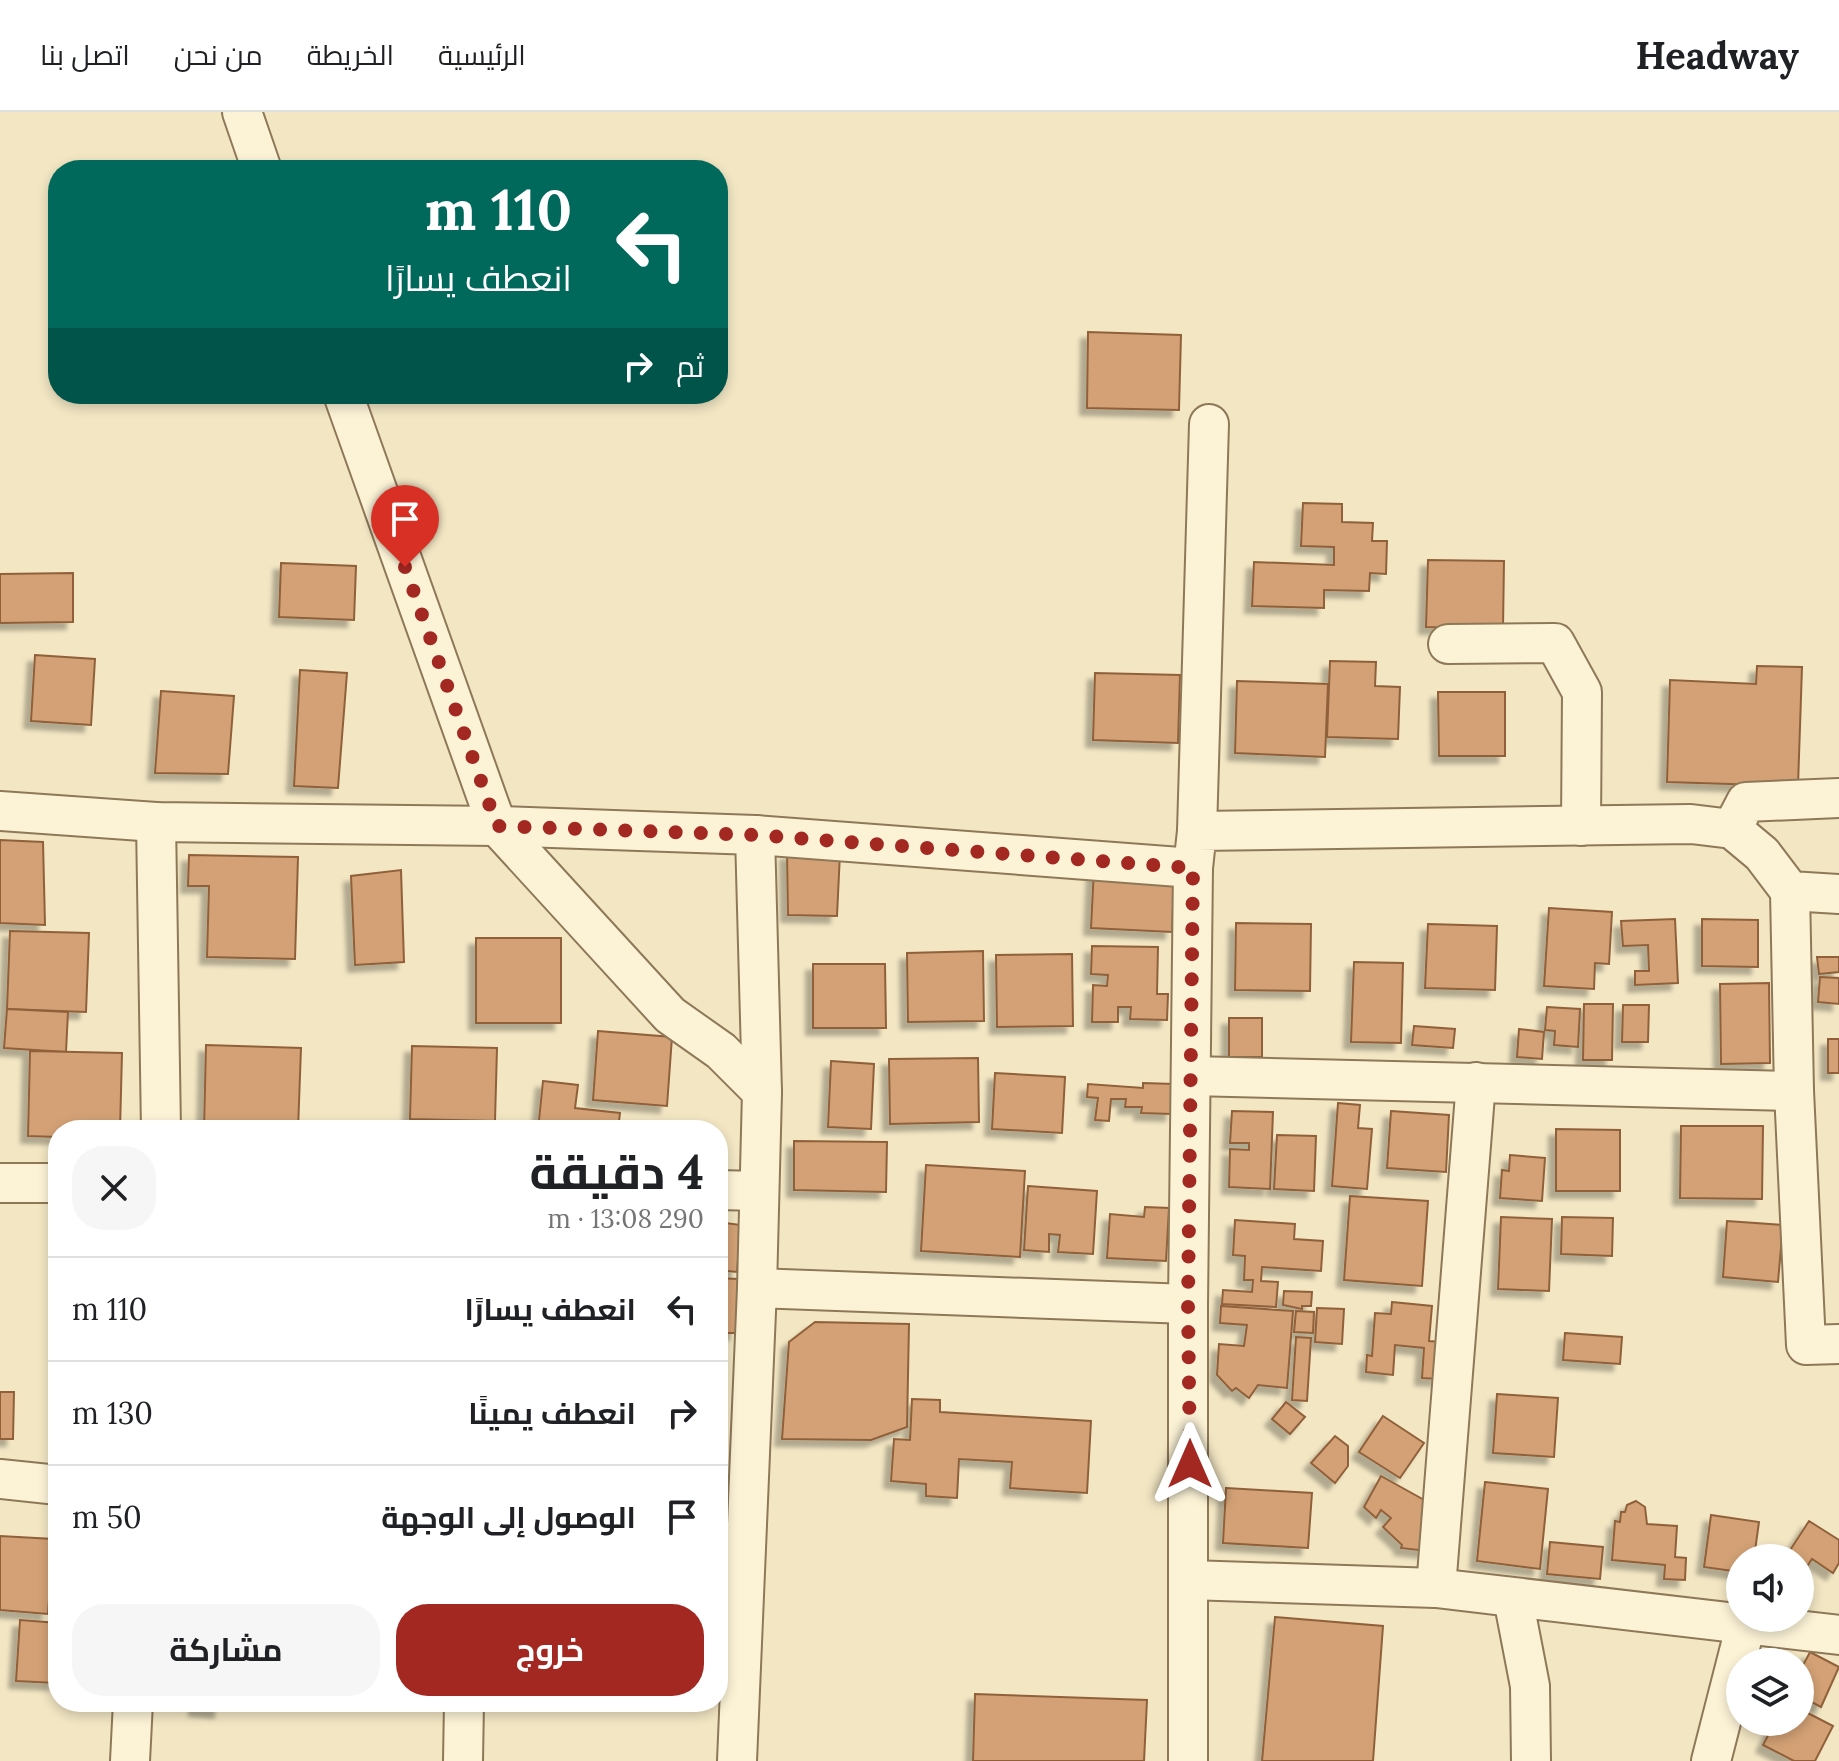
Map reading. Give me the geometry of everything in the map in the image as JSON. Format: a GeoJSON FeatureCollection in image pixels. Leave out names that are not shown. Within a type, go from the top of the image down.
{"type":"FeatureCollection","features":[{"type":"Feature","properties":{"kind":"street"},"geometry":{"type":"LineString","coordinates":[[242,112],[259,160]]}},
{"type":"Feature","properties":{"kind":"street"},"geometry":{"type":"LineString","coordinates":[[347,404],[497,826],[670,1015],[721,1051],[762,1092]]}},
{"type":"Feature","properties":{"kind":"street"},"geometry":{"type":"LineString","coordinates":[[1188,1761],[1191,1076],[1209,424]]}},
{"type":"Feature","properties":{"kind":"street"},"geometry":{"type":"LineString","coordinates":[[1448,644],[1555,643],[1582,692],[1581,826]]}},
{"type":"Feature","properties":{"kind":"street"},"geometry":{"type":"LineString","coordinates":[[1732,829],[1746,802],[1839,798]]}},
{"type":"Feature","properties":{"kind":"street"},"geometry":{"type":"LineString","coordinates":[[0,811],[156,822],[497,826],[1195,849],[1581,826],[1691,824],[1732,829],[1762,854],[1790,891],[1794,1091],[1806,1345],[1839,1344]]}},
{"type":"Feature","properties":{"kind":"street"},"geometry":{"type":"LineString","coordinates":[[156,822],[161,1120]]}},
{"type":"Feature","properties":{"kind":"street"},"geometry":{"type":"LineString","coordinates":[[737,1761],[762,1092],[755,835]]}},
{"type":"Feature","properties":{"kind":"street"},"geometry":{"type":"LineString","coordinates":[[1790,891],[1839,894]]}},
{"type":"Feature","properties":{"kind":"street"},"geometry":{"type":"LineString","coordinates":[[1191,1076],[1794,1091]]}},
{"type":"Feature","properties":{"kind":"street"},"geometry":{"type":"LineString","coordinates":[[1436,1588],[1476,1082]]}},
{"type":"Feature","properties":{"kind":"street"},"geometry":{"type":"LineString","coordinates":[[0,1183],[48,1183]]}},
{"type":"Feature","properties":{"kind":"street"},"geometry":{"type":"LineString","coordinates":[[728,1190],[759,1191]]}},
{"type":"Feature","properties":{"kind":"street"},"geometry":{"type":"LineString","coordinates":[[757,1288],[1188,1304]]}},
{"type":"Feature","properties":{"kind":"street"},"geometry":{"type":"LineString","coordinates":[[0,1479],[48,1484]]}},
{"type":"Feature","properties":{"kind":"street"},"geometry":{"type":"LineString","coordinates":[[1189,1580],[1436,1588],[1726,1622]]}},
{"type":"Feature","properties":{"kind":"street"},"geometry":{"type":"LineString","coordinates":[[1513,1598],[1530,1686],[1531,1761]]}},
{"type":"Feature","properties":{"kind":"street"},"geometry":{"type":"LineString","coordinates":[[1715,1759],[1744,1632]]}},
{"type":"Feature","properties":{"kind":"street"},"geometry":{"type":"LineString","coordinates":[[1814,1632],[1839,1635]]}},
{"type":"Feature","properties":{"kind":"street"},"geometry":{"type":"LineString","coordinates":[[130,1761],[132,1712]]}},
{"type":"Feature","properties":{"kind":"street"},"geometry":{"type":"LineString","coordinates":[[463,1761],[464,1712]]}},
{"type":"Feature","properties":{"kind":"building"},"geometry":{"type":"Polygon","coordinates":[[[1088,332],[1181,335],[1179,410],[1087,408],[1088,332]]]}},
{"type":"Feature","properties":{"kind":"building"},"geometry":{"type":"Polygon","coordinates":[[[1303,503],[1342,504],[1342,522],[1373,523],[1372,541],[1387,541],[1386,574],[1370,573],[1369,591],[1324,590],[1324,608],[1252,606],[1254,562],[1334,565],[1334,547],[1301,546],[1303,503]]]}},
{"type":"Feature","properties":{"kind":"building"},"geometry":{"type":"Polygon","coordinates":[[[1428,560],[1504,561],[1503,628],[1426,627],[1428,560]]]}},
{"type":"Feature","properties":{"kind":"building"},"geometry":{"type":"Polygon","coordinates":[[[281,563],[356,566],[354,620],[279,617],[281,563]]]}},
{"type":"Feature","properties":{"kind":"building"},"geometry":{"type":"Polygon","coordinates":[[[73,573],[73,622],[0,623],[0,574],[73,573]]]}},
{"type":"Feature","properties":{"kind":"building"},"geometry":{"type":"Polygon","coordinates":[[[35,655],[95,659],[91,725],[31,721],[35,655]]]}},
{"type":"Feature","properties":{"kind":"building"},"geometry":{"type":"Polygon","coordinates":[[[1330,661],[1376,662],[1375,686],[1400,687],[1398,739],[1327,737],[1330,661]]]}},
{"type":"Feature","properties":{"kind":"building"},"geometry":{"type":"Polygon","coordinates":[[[1757,666],[1802,667],[1798,786],[1667,782],[1670,680],[1756,684],[1757,666]]]}},
{"type":"Feature","properties":{"kind":"building"},"geometry":{"type":"Polygon","coordinates":[[[300,670],[347,673],[338,788],[294,786],[300,670]]]}},
{"type":"Feature","properties":{"kind":"building"},"geometry":{"type":"Polygon","coordinates":[[[1095,673],[1180,675],[1178,743],[1093,740],[1095,673]]]}},
{"type":"Feature","properties":{"kind":"building"},"geometry":{"type":"Polygon","coordinates":[[[1237,681],[1328,684],[1325,757],[1235,753],[1237,681]]]}},
{"type":"Feature","properties":{"kind":"building"},"geometry":{"type":"Polygon","coordinates":[[[161,691],[234,696],[228,774],[155,773],[161,691]]]}},
{"type":"Feature","properties":{"kind":"building"},"geometry":{"type":"Polygon","coordinates":[[[1438,692],[1505,692],[1505,756],[1439,756],[1438,692]]]}},
{"type":"Feature","properties":{"kind":"building"},"geometry":{"type":"Polygon","coordinates":[[[0,840],[43,842],[45,925],[0,923],[0,840]]]}},
{"type":"Feature","properties":{"kind":"building"},"geometry":{"type":"Polygon","coordinates":[[[1095,848],[1175,852],[1172,932],[1091,928],[1095,848]]]}},
{"type":"Feature","properties":{"kind":"building"},"geometry":{"type":"Polygon","coordinates":[[[787,853],[840,853],[837,916],[788,915],[787,853]]]}},
{"type":"Feature","properties":{"kind":"building"},"geometry":{"type":"Polygon","coordinates":[[[189,855],[298,857],[295,959],[207,957],[209,886],[188,886],[189,855]]]}},
{"type":"Feature","properties":{"kind":"building"},"geometry":{"type":"Polygon","coordinates":[[[401,870],[404,962],[355,965],[351,876],[401,870]]]}},
{"type":"Feature","properties":{"kind":"building"},"geometry":{"type":"Polygon","coordinates":[[[1549,908],[1612,912],[1609,964],[1595,963],[1594,989],[1544,986],[1549,908]]]}},
{"type":"Feature","properties":{"kind":"building"},"geometry":{"type":"Polygon","coordinates":[[[1675,919],[1678,983],[1635,985],[1635,971],[1649,971],[1648,945],[1623,946],[1621,921],[1675,919]]]}},
{"type":"Feature","properties":{"kind":"building"},"geometry":{"type":"Polygon","coordinates":[[[1702,919],[1758,920],[1758,967],[1702,966],[1702,919]]]}},
{"type":"Feature","properties":{"kind":"building"},"geometry":{"type":"Polygon","coordinates":[[[1236,923],[1311,924],[1310,991],[1235,990],[1236,923]]]}},
{"type":"Feature","properties":{"kind":"building"},"geometry":{"type":"Polygon","coordinates":[[[1428,924],[1497,926],[1495,990],[1425,988],[1428,924]]]}},
{"type":"Feature","properties":{"kind":"building"},"geometry":{"type":"Polygon","coordinates":[[[10,931],[89,933],[86,1012],[7,1009],[10,931]]]}},
{"type":"Feature","properties":{"kind":"building"},"geometry":{"type":"Polygon","coordinates":[[[476,938],[561,938],[561,1023],[476,1023],[476,938]]]}},
{"type":"Feature","properties":{"kind":"building"},"geometry":{"type":"Polygon","coordinates":[[[1092,946],[1158,947],[1157,994],[1168,994],[1167,1020],[1130,1019],[1131,1007],[1118,1007],[1118,1022],[1092,1022],[1093,985],[1107,986],[1108,975],[1091,974],[1092,946]]]}},
{"type":"Feature","properties":{"kind":"building"},"geometry":{"type":"Polygon","coordinates":[[[983,951],[984,1021],[908,1022],[907,953],[983,951]]]}},
{"type":"Feature","properties":{"kind":"building"},"geometry":{"type":"Polygon","coordinates":[[[1072,954],[1073,1026],[997,1027],[996,955],[1072,954]]]}},
{"type":"Feature","properties":{"kind":"building"},"geometry":{"type":"Polygon","coordinates":[[[1817,957],[1839,957],[1839,972],[1819,974],[1817,957]]]}},
{"type":"Feature","properties":{"kind":"building"},"geometry":{"type":"Polygon","coordinates":[[[1354,962],[1403,963],[1401,1043],[1351,1042],[1354,962]]]}},
{"type":"Feature","properties":{"kind":"building"},"geometry":{"type":"Polygon","coordinates":[[[813,964],[885,964],[886,1028],[813,1028],[813,964]]]}},
{"type":"Feature","properties":{"kind":"building"},"geometry":{"type":"Polygon","coordinates":[[[1820,977],[1839,978],[1839,1004],[1818,1002],[1820,977]]]}},
{"type":"Feature","properties":{"kind":"building"},"geometry":{"type":"Polygon","coordinates":[[[1769,983],[1770,1063],[1721,1064],[1720,984],[1769,983]]]}},
{"type":"Feature","properties":{"kind":"building"},"geometry":{"type":"Polygon","coordinates":[[[1584,1004],[1613,1004],[1612,1060],[1583,1060],[1584,1004]]]}},
{"type":"Feature","properties":{"kind":"building"},"geometry":{"type":"Polygon","coordinates":[[[1623,1005],[1649,1005],[1648,1042],[1622,1042],[1623,1005]]]}},
{"type":"Feature","properties":{"kind":"building"},"geometry":{"type":"Polygon","coordinates":[[[1547,1007],[1580,1009],[1578,1047],[1554,1045],[1555,1031],[1545,1030],[1547,1007]]]}},
{"type":"Feature","properties":{"kind":"building"},"geometry":{"type":"Polygon","coordinates":[[[7,1009],[68,1012],[66,1052],[4,1048],[7,1009]]]}},
{"type":"Feature","properties":{"kind":"building"},"geometry":{"type":"Polygon","coordinates":[[[1229,1018],[1262,1018],[1262,1057],[1229,1057],[1229,1018]]]}},
{"type":"Feature","properties":{"kind":"building"},"geometry":{"type":"Polygon","coordinates":[[[1414,1026],[1455,1029],[1453,1048],[1412,1045],[1414,1026]]]}},
{"type":"Feature","properties":{"kind":"building"},"geometry":{"type":"Polygon","coordinates":[[[1519,1029],[1544,1032],[1542,1059],[1517,1057],[1519,1029]]]}},
{"type":"Feature","properties":{"kind":"building"},"geometry":{"type":"Polygon","coordinates":[[[598,1031],[672,1037],[667,1106],[593,1100],[598,1031]]]}},
{"type":"Feature","properties":{"kind":"building"},"geometry":{"type":"Polygon","coordinates":[[[1828,1039],[1839,1039],[1839,1073],[1828,1073],[1828,1039]]]}},
{"type":"Feature","properties":{"kind":"building"},"geometry":{"type":"Polygon","coordinates":[[[206,1045],[301,1048],[298,1120],[204,1120],[206,1045]]]}},
{"type":"Feature","properties":{"kind":"building"},"geometry":{"type":"Polygon","coordinates":[[[412,1046],[497,1048],[495,1120],[410,1119],[412,1046]]]}},
{"type":"Feature","properties":{"kind":"building"},"geometry":{"type":"Polygon","coordinates":[[[30,1051],[122,1053],[120,1120],[48,1120],[48,1137],[28,1136],[30,1051]]]}},
{"type":"Feature","properties":{"kind":"building"},"geometry":{"type":"Polygon","coordinates":[[[978,1058],[979,1122],[890,1124],[889,1059],[978,1058]]]}},
{"type":"Feature","properties":{"kind":"building"},"geometry":{"type":"Polygon","coordinates":[[[831,1061],[874,1064],[871,1129],[828,1127],[831,1061]]]}},
{"type":"Feature","properties":{"kind":"building"},"geometry":{"type":"Polygon","coordinates":[[[995,1073],[1065,1077],[1062,1133],[992,1129],[995,1073]]]}},
{"type":"Feature","properties":{"kind":"building"},"geometry":{"type":"Polygon","coordinates":[[[543,1081],[578,1085],[575,1108],[620,1113],[619,1120],[539,1120],[543,1081]]]}},
{"type":"Feature","properties":{"kind":"building"},"geometry":{"type":"Polygon","coordinates":[[[1143,1083],[1174,1084],[1172,1114],[1141,1113],[1142,1107],[1125,1107],[1126,1099],[1111,1099],[1109,1121],[1095,1120],[1098,1098],[1087,1097],[1088,1084],[1143,1088],[1143,1083]]]}},
{"type":"Feature","properties":{"kind":"building"},"geometry":{"type":"Polygon","coordinates":[[[1338,1103],[1360,1105],[1358,1128],[1372,1129],[1367,1189],[1332,1186],[1338,1103]]]}},
{"type":"Feature","properties":{"kind":"building"},"geometry":{"type":"Polygon","coordinates":[[[1232,1111],[1273,1112],[1270,1189],[1229,1187],[1230,1149],[1249,1150],[1249,1143],[1230,1143],[1232,1111]]]}},
{"type":"Feature","properties":{"kind":"building"},"geometry":{"type":"Polygon","coordinates":[[[1391,1111],[1449,1115],[1446,1172],[1387,1168],[1391,1111]]]}},
{"type":"Feature","properties":{"kind":"building"},"geometry":{"type":"Polygon","coordinates":[[[1681,1126],[1763,1126],[1762,1199],[1680,1198],[1681,1126]]]}},
{"type":"Feature","properties":{"kind":"building"},"geometry":{"type":"Polygon","coordinates":[[[1556,1129],[1620,1130],[1620,1191],[1556,1191],[1556,1129]]]}},
{"type":"Feature","properties":{"kind":"building"},"geometry":{"type":"Polygon","coordinates":[[[1277,1135],[1316,1136],[1314,1191],[1274,1189],[1277,1135]]]}},
{"type":"Feature","properties":{"kind":"building"},"geometry":{"type":"Polygon","coordinates":[[[794,1141],[887,1142],[886,1192],[794,1190],[794,1141]]]}},
{"type":"Feature","properties":{"kind":"building"},"geometry":{"type":"Polygon","coordinates":[[[1510,1155],[1545,1158],[1542,1201],[1500,1198],[1502,1170],[1509,1171],[1510,1155]]]}},
{"type":"Feature","properties":{"kind":"building"},"geometry":{"type":"Polygon","coordinates":[[[926,1165],[1025,1171],[1020,1257],[921,1251],[926,1165]]]}},
{"type":"Feature","properties":{"kind":"building"},"geometry":{"type":"Polygon","coordinates":[[[1028,1186],[1097,1191],[1093,1254],[1058,1252],[1060,1235],[1049,1234],[1049,1252],[1024,1250],[1028,1186]]]}},
{"type":"Feature","properties":{"kind":"building"},"geometry":{"type":"Polygon","coordinates":[[[1350,1196],[1428,1201],[1422,1286],[1344,1280],[1350,1196]]]}},
{"type":"Feature","properties":{"kind":"building"},"geometry":{"type":"Polygon","coordinates":[[[1145,1207],[1169,1208],[1166,1261],[1107,1258],[1110,1214],[1144,1217],[1145,1207]]]}},
{"type":"Feature","properties":{"kind":"building"},"geometry":{"type":"Polygon","coordinates":[[[1501,1217],[1552,1219],[1549,1291],[1498,1289],[1501,1217]]]}},
{"type":"Feature","properties":{"kind":"building"},"geometry":{"type":"Polygon","coordinates":[[[1562,1217],[1613,1218],[1612,1256],[1561,1254],[1562,1217]]]}},
{"type":"Feature","properties":{"kind":"building"},"geometry":{"type":"Polygon","coordinates":[[[1235,1220],[1295,1224],[1294,1239],[1323,1241],[1321,1271],[1262,1267],[1261,1281],[1278,1282],[1276,1307],[1222,1304],[1223,1290],[1252,1292],[1253,1280],[1244,1280],[1245,1256],[1233,1255],[1235,1220]]]}},
{"type":"Feature","properties":{"kind":"building"},"geometry":{"type":"Polygon","coordinates":[[[1727,1221],[1783,1225],[1778,1282],[1723,1277],[1727,1221]]]}},
{"type":"Feature","properties":{"kind":"building"},"geometry":{"type":"Polygon","coordinates":[[[728,1223],[741,1225],[737,1272],[728,1271],[728,1223]]]}},
{"type":"Feature","properties":{"kind":"building"},"geometry":{"type":"Polygon","coordinates":[[[728,1278],[738,1279],[736,1333],[728,1333],[728,1278]]]}},
{"type":"Feature","properties":{"kind":"building"},"geometry":{"type":"Polygon","coordinates":[[[1284,1291],[1312,1292],[1311,1306],[1302,1306],[1302,1309],[1283,1305],[1284,1291]]]}},
{"type":"Feature","properties":{"kind":"building"},"geometry":{"type":"Polygon","coordinates":[[[1392,1302],[1432,1306],[1429,1341],[1441,1342],[1439,1379],[1422,1378],[1424,1348],[1395,1345],[1393,1375],[1366,1372],[1367,1355],[1372,1356],[1375,1313],[1391,1314],[1392,1302]]]}},
{"type":"Feature","properties":{"kind":"building"},"geometry":{"type":"Polygon","coordinates":[[[1221,1306],[1293,1311],[1287,1388],[1258,1385],[1249,1398],[1236,1388],[1232,1391],[1217,1375],[1219,1344],[1244,1346],[1247,1325],[1220,1323],[1221,1306]]]}},
{"type":"Feature","properties":{"kind":"building"},"geometry":{"type":"Polygon","coordinates":[[[1317,1308],[1344,1309],[1342,1344],[1315,1342],[1317,1308]]]}},
{"type":"Feature","properties":{"kind":"building"},"geometry":{"type":"Polygon","coordinates":[[[1296,1311],[1314,1312],[1313,1333],[1294,1332],[1296,1311]]]}},
{"type":"Feature","properties":{"kind":"building"},"geometry":{"type":"Polygon","coordinates":[[[815,1322],[909,1324],[907,1427],[871,1440],[782,1439],[789,1342],[815,1322]]]}},
{"type":"Feature","properties":{"kind":"building"},"geometry":{"type":"Polygon","coordinates":[[[1565,1333],[1622,1337],[1620,1364],[1563,1360],[1565,1333]]]}},
{"type":"Feature","properties":{"kind":"building"},"geometry":{"type":"Polygon","coordinates":[[[1296,1337],[1311,1338],[1307,1401],[1292,1400],[1296,1337]]]}},
{"type":"Feature","properties":{"kind":"building"},"geometry":{"type":"Polygon","coordinates":[[[0,1392],[14,1392],[13,1439],[0,1439],[0,1392]]]}},
{"type":"Feature","properties":{"kind":"building"},"geometry":{"type":"Polygon","coordinates":[[[1497,1394],[1558,1398],[1554,1457],[1493,1453],[1497,1394]]]}},
{"type":"Feature","properties":{"kind":"building"},"geometry":{"type":"Polygon","coordinates":[[[912,1399],[940,1400],[940,1412],[1091,1421],[1087,1493],[1010,1488],[1012,1462],[959,1459],[957,1498],[926,1496],[926,1484],[891,1481],[894,1439],[910,1440],[912,1399]]]}},
{"type":"Feature","properties":{"kind":"building"},"geometry":{"type":"Polygon","coordinates":[[[1286,1402],[1305,1417],[1290,1434],[1272,1419],[1286,1402]]]}},
{"type":"Feature","properties":{"kind":"building"},"geometry":{"type":"Polygon","coordinates":[[[1383,1416],[1424,1443],[1400,1478],[1359,1452],[1383,1416]]]}},
{"type":"Feature","properties":{"kind":"building"},"geometry":{"type":"Polygon","coordinates":[[[1335,1436],[1348,1446],[1348,1466],[1335,1483],[1311,1463],[1335,1436]]]}},
{"type":"Feature","properties":{"kind":"building"},"geometry":{"type":"Polygon","coordinates":[[[1381,1476],[1426,1501],[1427,1551],[1401,1548],[1402,1545],[1383,1527],[1391,1518],[1381,1510],[1376,1518],[1364,1507],[1381,1476]]]}},
{"type":"Feature","properties":{"kind":"building"},"geometry":{"type":"Polygon","coordinates":[[[1485,1482],[1548,1489],[1540,1569],[1477,1561],[1485,1482]]]}},
{"type":"Feature","properties":{"kind":"building"},"geometry":{"type":"Polygon","coordinates":[[[1226,1488],[1312,1493],[1308,1548],[1223,1543],[1226,1488]]]}},
{"type":"Feature","properties":{"kind":"building"},"geometry":{"type":"Polygon","coordinates":[[[1636,1501],[1645,1507],[1647,1524],[1677,1526],[1675,1557],[1686,1558],[1685,1580],[1664,1579],[1665,1565],[1612,1560],[1615,1521],[1620,1522],[1621,1512],[1636,1501]]]}},
{"type":"Feature","properties":{"kind":"building"},"geometry":{"type":"Polygon","coordinates":[[[1711,1515],[1759,1522],[1756,1544],[1726,1544],[1726,1570],[1704,1567],[1711,1515]]]}},
{"type":"Feature","properties":{"kind":"building"},"geometry":{"type":"Polygon","coordinates":[[[1809,1521],[1839,1540],[1839,1563],[1833,1573],[1814,1560],[1814,1544],[1794,1544],[1809,1521]]]}},
{"type":"Feature","properties":{"kind":"building"},"geometry":{"type":"Polygon","coordinates":[[[0,1536],[48,1539],[48,1614],[0,1610],[0,1536]]]}},
{"type":"Feature","properties":{"kind":"building"},"geometry":{"type":"Polygon","coordinates":[[[1550,1542],[1603,1547],[1600,1579],[1547,1574],[1550,1542]]]}},
{"type":"Feature","properties":{"kind":"building"},"geometry":{"type":"Polygon","coordinates":[[[1275,1617],[1383,1626],[1373,1761],[1262,1761],[1275,1617]]]}},
{"type":"Feature","properties":{"kind":"building"},"geometry":{"type":"Polygon","coordinates":[[[20,1620],[48,1622],[48,1683],[16,1681],[20,1620]]]}},
{"type":"Feature","properties":{"kind":"building"},"geometry":{"type":"Polygon","coordinates":[[[1814,1654],[1839,1667],[1821,1707],[1814,1703],[1814,1654]]]}},
{"type":"Feature","properties":{"kind":"building"},"geometry":{"type":"Polygon","coordinates":[[[975,1694],[1147,1700],[1144,1761],[973,1761],[975,1694]]]}},
{"type":"Feature","properties":{"kind":"building"},"geometry":{"type":"Polygon","coordinates":[[[1814,1716],[1833,1726],[1815,1761],[1794,1761],[1763,1745],[1768,1736],[1814,1736],[1814,1716]]]}},
{"type":"Feature","properties":{"kind":"route"},"geometry":{"type":"LineString","coordinates":[[405,567],[497,826],[755,835],[1193,868],[1188,1304],[1190,1464]]}}]}
